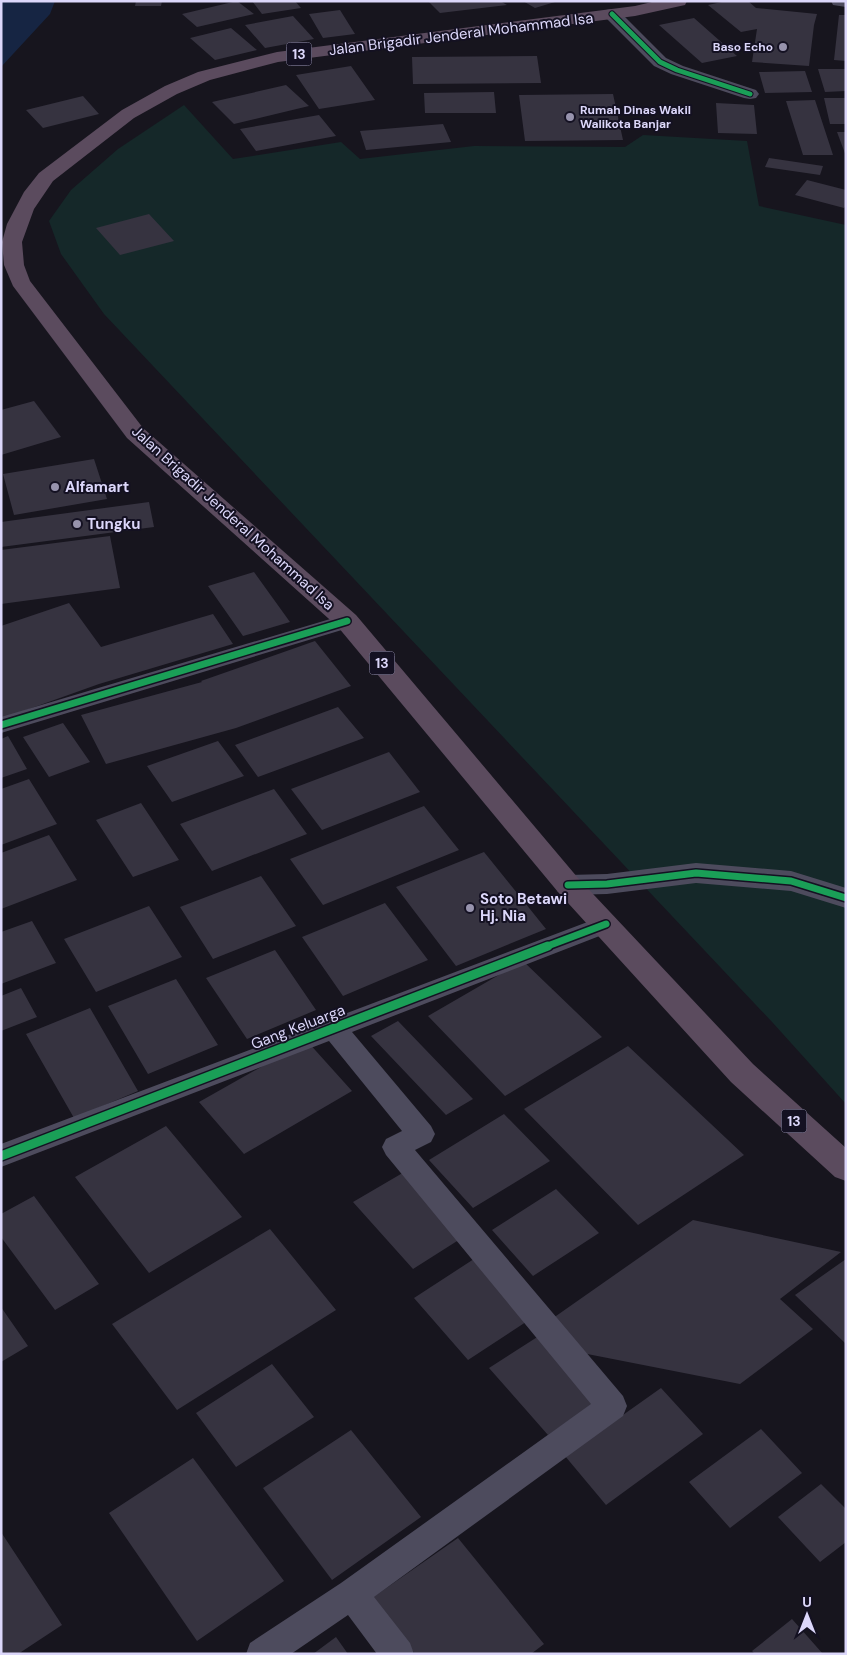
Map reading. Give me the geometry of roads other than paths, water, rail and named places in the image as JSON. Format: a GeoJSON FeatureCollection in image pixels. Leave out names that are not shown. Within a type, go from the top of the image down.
{"type":"FeatureCollection","features":[{"type":"Feature","properties":{"kind":"highway","name":"Jalan Brigadir Jenderal Mohammad Isa"},"geometry":{"type":"LineString","coordinates":[[679,1],[612,14],[277,57],[204,76],[171,90],[128,114],[46,177],[31,196],[17,224],[12,242],[14,265],[20,282],[135,433],[347,621],[568,885],[606,924],[742,1074],[846,1168]]}},
{"type":"Feature","properties":{"kind":"street"},"geometry":{"type":"LineString","coordinates":[[839,1],[846,2]]}},
{"type":"Feature","properties":{"kind":"street"},"geometry":{"type":"LineString","coordinates":[[612,14],[660,62],[677,70],[750,94]]}},
{"type":"Feature","properties":{"kind":"street"},"geometry":{"type":"LineString","coordinates":[[568,885],[607,884],[696,873],[791,881],[846,898]]}},
{"type":"Feature","properties":{"kind":"lane"},"geometry":{"type":"LineString","coordinates":[[1,725],[347,621]]}},
{"type":"Feature","properties":{"kind":"lane","name":"Gang Keluarga"},"geometry":{"type":"LineString","coordinates":[[1,1156],[606,924]]}},
{"type":"Feature","properties":{"kind":"lane"},"geometry":{"type":"LineString","coordinates":[[262,1654],[352,1594],[612,1406],[396,1147],[420,1134],[334,1028]]}},
{"type":"Feature","properties":{"kind":"lane"},"geometry":{"type":"LineString","coordinates":[[352,1594],[398,1654]]}},
{"type":"Feature","properties":{"kind":"water"},"geometry":{"type":"Polygon","coordinates":[[[1,1],[55,1],[50,14],[1,67],[1,1]]]}},
{"type":"Feature","properties":{"kind":"place","name":"Baso Echo"},"geometry":{"type":"Point","coordinates":[783,47]}},
{"type":"Feature","properties":{"kind":"place","name":"Rumah Dinas Wakil Walikota Banjar"},"geometry":{"type":"Point","coordinates":[570,117]}},
{"type":"Feature","properties":{"kind":"place","name":"Alfamart"},"geometry":{"type":"Point","coordinates":[55,487]}},
{"type":"Feature","properties":{"kind":"place","name":"Tungku"},"geometry":{"type":"Point","coordinates":[77,524]}},
{"type":"Feature","properties":{"kind":"place","name":"Soto Betawi Hj. Nia"},"geometry":{"type":"Point","coordinates":[470,908]}}]}
